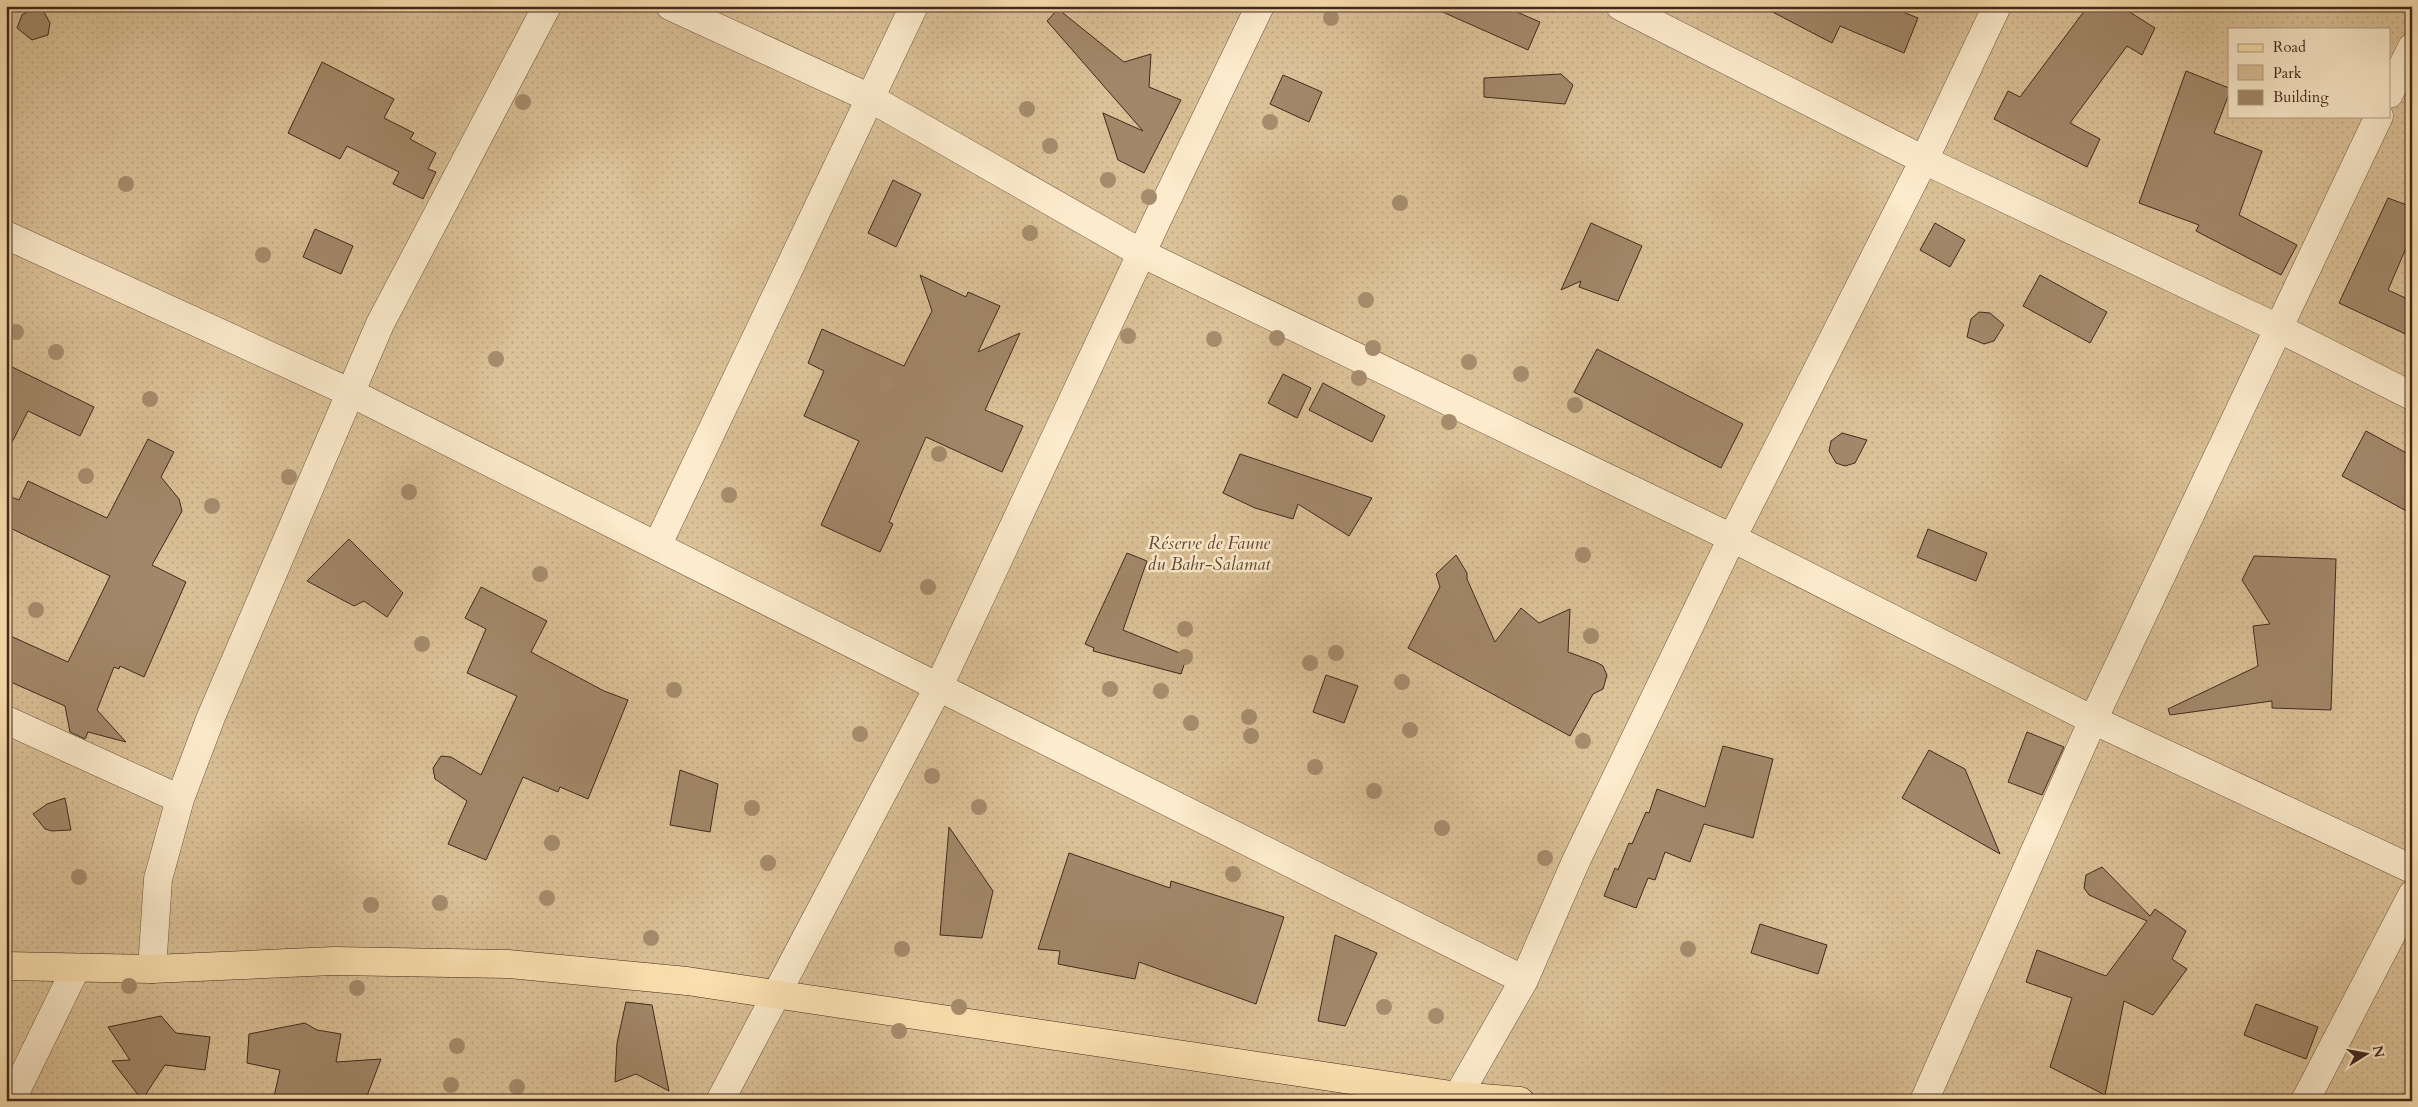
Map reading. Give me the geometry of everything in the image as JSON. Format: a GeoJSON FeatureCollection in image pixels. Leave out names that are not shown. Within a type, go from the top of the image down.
{"type":"FeatureCollection","features":[{"type":"Feature","properties":{"kind":"main road"},"geometry":{"type":"LineString","coordinates":[[6,966],[152,969],[333,961],[508,964],[687,981],[1333,1076],[1456,1098],[1520,1101]]}},
{"type":"Feature","properties":{"kind":"street"},"geometry":{"type":"LineString","coordinates":[[152,969],[158,879],[180,799],[211,717],[380,324],[547,6]]}},
{"type":"Feature","properties":{"kind":"street"},"geometry":{"type":"LineString","coordinates":[[670,6],[870,98],[1141,253],[1732,538],[2092,720],[2412,869]]}},
{"type":"Feature","properties":{"kind":"street"},"geometry":{"type":"LineString","coordinates":[[657,546],[914,6]]}},
{"type":"Feature","properties":{"kind":"street"},"geometry":{"type":"LineString","coordinates":[[720,1101],[774,995],[939,686],[1141,253],[1260,6]]}},
{"type":"Feature","properties":{"kind":"street"},"geometry":{"type":"LineString","coordinates":[[1620,6],[1924,160],[2278,328],[2412,396]]}},
{"type":"Feature","properties":{"kind":"street"},"geometry":{"type":"LineString","coordinates":[[1456,1098],[1524,980],[1576,861],[1732,538],[1924,160],[1997,6]]}},
{"type":"Feature","properties":{"kind":"street"},"geometry":{"type":"LineString","coordinates":[[2390,92],[2412,47]]}},
{"type":"Feature","properties":{"kind":"street"},"geometry":{"type":"LineString","coordinates":[[1924,1101],[2092,720],[2378,118]]}},
{"type":"Feature","properties":{"kind":"street"},"geometry":{"type":"LineString","coordinates":[[6,235],[351,393],[1524,980]]}},
{"type":"Feature","properties":{"kind":"street"},"geometry":{"type":"LineString","coordinates":[[6,720],[180,799]]}},
{"type":"Feature","properties":{"kind":"street"},"geometry":{"type":"LineString","coordinates":[[2305,1101],[2412,895]]}},
{"type":"Feature","properties":{"kind":"street"},"geometry":{"type":"LineString","coordinates":[[11,1101],[76,968]]}},
{"type":"Feature","properties":{"kind":"green space","name":"Réserve de Faune du Bahr-Salamat"},"geometry":{"type":"Polygon","coordinates":[[[6,6],[2412,6],[2412,1101],[6,1101],[6,6]]]}},
{"type":"Feature","properties":{"kind":"building"},"geometry":{"type":"Polygon","coordinates":[[[1429,6],[1503,6],[1540,22],[1528,50],[1429,6]]]}},
{"type":"Feature","properties":{"kind":"building"},"geometry":{"type":"Polygon","coordinates":[[[1761,6],[1888,6],[1918,18],[1904,53],[1840,26],[1832,43],[1761,6]]]}},
{"type":"Feature","properties":{"kind":"building"},"geometry":{"type":"Polygon","coordinates":[[[2088,6],[2120,6],[2155,28],[2142,55],[2127,46],[2070,123],[2100,139],[2087,167],[1994,119],[2008,91],[2020,97],[2088,6]]]}},
{"type":"Feature","properties":{"kind":"building"},"geometry":{"type":"Polygon","coordinates":[[[32,9],[44,12],[50,23],[48,35],[32,40],[17,28],[22,15],[32,9]]]}},
{"type":"Feature","properties":{"kind":"building"},"geometry":{"type":"Polygon","coordinates":[[[1058,9],[1124,62],[1151,54],[1149,87],[1181,100],[1144,173],[1118,160],[1103,113],[1143,131],[1047,21],[1058,9]]]}},
{"type":"Feature","properties":{"kind":"building"},"geometry":{"type":"Polygon","coordinates":[[[322,62],[394,99],[384,118],[414,133],[410,139],[436,153],[428,169],[436,172],[423,199],[393,184],[399,172],[347,146],[340,159],[288,133],[322,62]]]}},
{"type":"Feature","properties":{"kind":"building"},"geometry":{"type":"Polygon","coordinates":[[[2186,71],[2228,88],[2228,97],[2214,133],[2262,151],[2239,215],[2297,245],[2281,275],[2196,231],[2199,225],[2139,203],[2186,71]]]}},
{"type":"Feature","properties":{"kind":"building"},"geometry":{"type":"Polygon","coordinates":[[[1561,74],[1573,85],[1565,104],[1484,97],[1484,78],[1561,74]]]}},
{"type":"Feature","properties":{"kind":"building"},"geometry":{"type":"Polygon","coordinates":[[[1283,75],[1322,92],[1309,122],[1270,104],[1283,75]]]}},
{"type":"Feature","properties":{"kind":"building"},"geometry":{"type":"Polygon","coordinates":[[[893,180],[921,194],[896,247],[868,233],[893,180]]]}},
{"type":"Feature","properties":{"kind":"building"},"geometry":{"type":"Polygon","coordinates":[[[2388,198],[2412,207],[2412,234],[2388,290],[2412,301],[2412,337],[2339,303],[2388,198]]]}},
{"type":"Feature","properties":{"kind":"building"},"geometry":{"type":"Polygon","coordinates":[[[1591,223],[1642,246],[1618,301],[1579,287],[1581,281],[1561,290],[1591,223]]]}},
{"type":"Feature","properties":{"kind":"building"},"geometry":{"type":"Polygon","coordinates":[[[1935,223],[1965,240],[1950,267],[1920,250],[1935,223]]]}},
{"type":"Feature","properties":{"kind":"building"},"geometry":{"type":"Polygon","coordinates":[[[315,229],[353,246],[341,274],[303,257],[315,229]]]}},
{"type":"Feature","properties":{"kind":"building"},"geometry":{"type":"Polygon","coordinates":[[[920,275],[966,297],[968,292],[1000,306],[978,352],[1020,333],[985,410],[1023,426],[1002,472],[926,437],[889,522],[893,524],[880,552],[821,525],[859,441],[804,416],[824,371],[808,363],[822,329],[904,366],[932,311],[920,275]]]}},
{"type":"Feature","properties":{"kind":"building"},"geometry":{"type":"Polygon","coordinates":[[[2040,275],[2107,312],[2090,343],[2023,306],[2040,275]]]}},
{"type":"Feature","properties":{"kind":"building"},"geometry":{"type":"Polygon","coordinates":[[[1979,312],[1990,313],[2004,325],[1994,341],[1984,344],[1967,337],[1971,319],[1979,312]]]}},
{"type":"Feature","properties":{"kind":"building"},"geometry":{"type":"Polygon","coordinates":[[[1597,349],[1743,424],[1721,468],[1574,392],[1597,349]]]}},
{"type":"Feature","properties":{"kind":"building"},"geometry":{"type":"Polygon","coordinates":[[[6,364],[94,407],[80,436],[28,411],[6,454],[6,364]]]}},
{"type":"Feature","properties":{"kind":"building"},"geometry":{"type":"Polygon","coordinates":[[[1283,374],[1311,388],[1297,418],[1268,403],[1283,374]]]}},
{"type":"Feature","properties":{"kind":"building"},"geometry":{"type":"Polygon","coordinates":[[[1323,383],[1385,416],[1372,442],[1309,410],[1323,383]]]}},
{"type":"Feature","properties":{"kind":"building"},"geometry":{"type":"Polygon","coordinates":[[[2366,431],[2412,456],[2412,514],[2342,476],[2366,431]]]}},
{"type":"Feature","properties":{"kind":"building"},"geometry":{"type":"Polygon","coordinates":[[[1842,433],[1867,440],[1855,463],[1845,466],[1836,463],[1829,451],[1831,441],[1842,433]]]}},
{"type":"Feature","properties":{"kind":"building"},"geometry":{"type":"Polygon","coordinates":[[[148,439],[174,452],[161,477],[179,499],[182,511],[152,565],[186,582],[144,677],[120,666],[119,669],[114,667],[97,710],[126,742],[88,732],[85,739],[70,732],[65,706],[6,680],[6,634],[68,662],[110,576],[6,526],[6,495],[19,500],[28,481],[107,518],[148,439]]]}},
{"type":"Feature","properties":{"kind":"building"},"geometry":{"type":"Polygon","coordinates":[[[1240,454],[1372,498],[1349,536],[1298,504],[1293,519],[1255,508],[1223,493],[1240,454]]]}},
{"type":"Feature","properties":{"kind":"building"},"geometry":{"type":"Polygon","coordinates":[[[1928,529],[1987,553],[1976,581],[1917,557],[1928,529]]]}},
{"type":"Feature","properties":{"kind":"building"},"geometry":{"type":"Polygon","coordinates":[[[349,539],[403,593],[387,617],[364,601],[354,606],[307,581],[349,539]]]}},
{"type":"Feature","properties":{"kind":"building"},"geometry":{"type":"Polygon","coordinates":[[[1127,553],[1147,561],[1123,630],[1187,656],[1181,674],[1093,651],[1094,648],[1085,644],[1127,553]]]}},
{"type":"Feature","properties":{"kind":"building"},"geometry":{"type":"Polygon","coordinates":[[[1456,555],[1467,573],[1467,579],[1495,642],[1521,608],[1539,623],[1570,609],[1568,652],[1598,663],[1603,666],[1607,675],[1603,689],[1593,694],[1570,736],[1408,648],[1440,587],[1436,574],[1456,555]]]}},
{"type":"Feature","properties":{"kind":"building"},"geometry":{"type":"Polygon","coordinates":[[[2254,556],[2336,559],[2331,710],[2272,708],[2272,701],[2170,715],[2168,709],[2258,666],[2253,626],[2270,624],[2242,580],[2254,556]]]}},
{"type":"Feature","properties":{"kind":"building"},"geometry":{"type":"Polygon","coordinates":[[[481,587],[547,621],[531,652],[604,691],[628,700],[588,799],[560,787],[558,792],[523,777],[486,860],[448,844],[467,801],[435,779],[433,768],[441,756],[451,757],[481,775],[517,696],[467,673],[486,629],[465,618],[481,587]]]}},
{"type":"Feature","properties":{"kind":"building"},"geometry":{"type":"Polygon","coordinates":[[[1326,675],[1358,686],[1344,723],[1313,712],[1326,675]]]}},
{"type":"Feature","properties":{"kind":"building"},"geometry":{"type":"Polygon","coordinates":[[[2027,732],[2064,747],[2042,795],[2008,782],[2027,732]]]}},
{"type":"Feature","properties":{"kind":"building"},"geometry":{"type":"Polygon","coordinates":[[[1723,746],[1773,759],[1753,838],[1704,824],[1690,862],[1665,852],[1655,880],[1648,878],[1636,908],[1604,896],[1615,868],[1618,870],[1629,843],[1632,844],[1646,812],[1649,813],[1657,789],[1705,807],[1723,746]]]}},
{"type":"Feature","properties":{"kind":"building"},"geometry":{"type":"Polygon","coordinates":[[[1929,750],[1965,769],[2000,854],[1902,798],[1929,750]]]}},
{"type":"Feature","properties":{"kind":"building"},"geometry":{"type":"Polygon","coordinates":[[[680,770],[718,784],[710,832],[670,825],[680,770]]]}},
{"type":"Feature","properties":{"kind":"building"},"geometry":{"type":"Polygon","coordinates":[[[65,798],[71,830],[52,831],[45,829],[33,814],[47,804],[65,798]]]}},
{"type":"Feature","properties":{"kind":"building"},"geometry":{"type":"Polygon","coordinates":[[[949,827],[993,891],[982,938],[940,935],[949,827]]]}},
{"type":"Feature","properties":{"kind":"building"},"geometry":{"type":"Polygon","coordinates":[[[1069,853],[1170,888],[1171,881],[1284,917],[1256,1004],[1139,962],[1135,979],[1058,964],[1060,951],[1038,949],[1069,853]]]}},
{"type":"Feature","properties":{"kind":"building"},"geometry":{"type":"Polygon","coordinates":[[[2102,867],[2150,916],[2155,909],[2186,931],[2172,959],[2187,969],[2153,1015],[2124,1001],[2105,1095],[2050,1067],[2072,998],[2026,982],[2037,950],[2106,976],[2147,921],[2089,895],[2084,888],[2086,875],[2102,867]]]}},
{"type":"Feature","properties":{"kind":"building"},"geometry":{"type":"Polygon","coordinates":[[[1760,924],[1827,945],[1818,974],[1751,953],[1760,924]]]}},
{"type":"Feature","properties":{"kind":"building"},"geometry":{"type":"Polygon","coordinates":[[[1335,935],[1377,953],[1345,1026],[1318,1021],[1335,935]]]}},
{"type":"Feature","properties":{"kind":"building"},"geometry":{"type":"Polygon","coordinates":[[[626,1002],[652,1005],[669,1091],[636,1074],[615,1082],[617,1043],[626,1002]]]}},
{"type":"Feature","properties":{"kind":"building"},"geometry":{"type":"Polygon","coordinates":[[[2256,1004],[2318,1027],[2306,1059],[2244,1035],[2256,1004]]]}},
{"type":"Feature","properties":{"kind":"building"},"geometry":{"type":"Polygon","coordinates":[[[161,1016],[176,1033],[210,1037],[205,1070],[165,1065],[142,1100],[112,1061],[130,1060],[108,1027],[161,1016]]]}},
{"type":"Feature","properties":{"kind":"building"},"geometry":{"type":"Polygon","coordinates":[[[305,1023],[317,1030],[341,1034],[336,1062],[381,1059],[365,1101],[273,1101],[280,1070],[247,1063],[249,1034],[305,1023]]]}}]}
